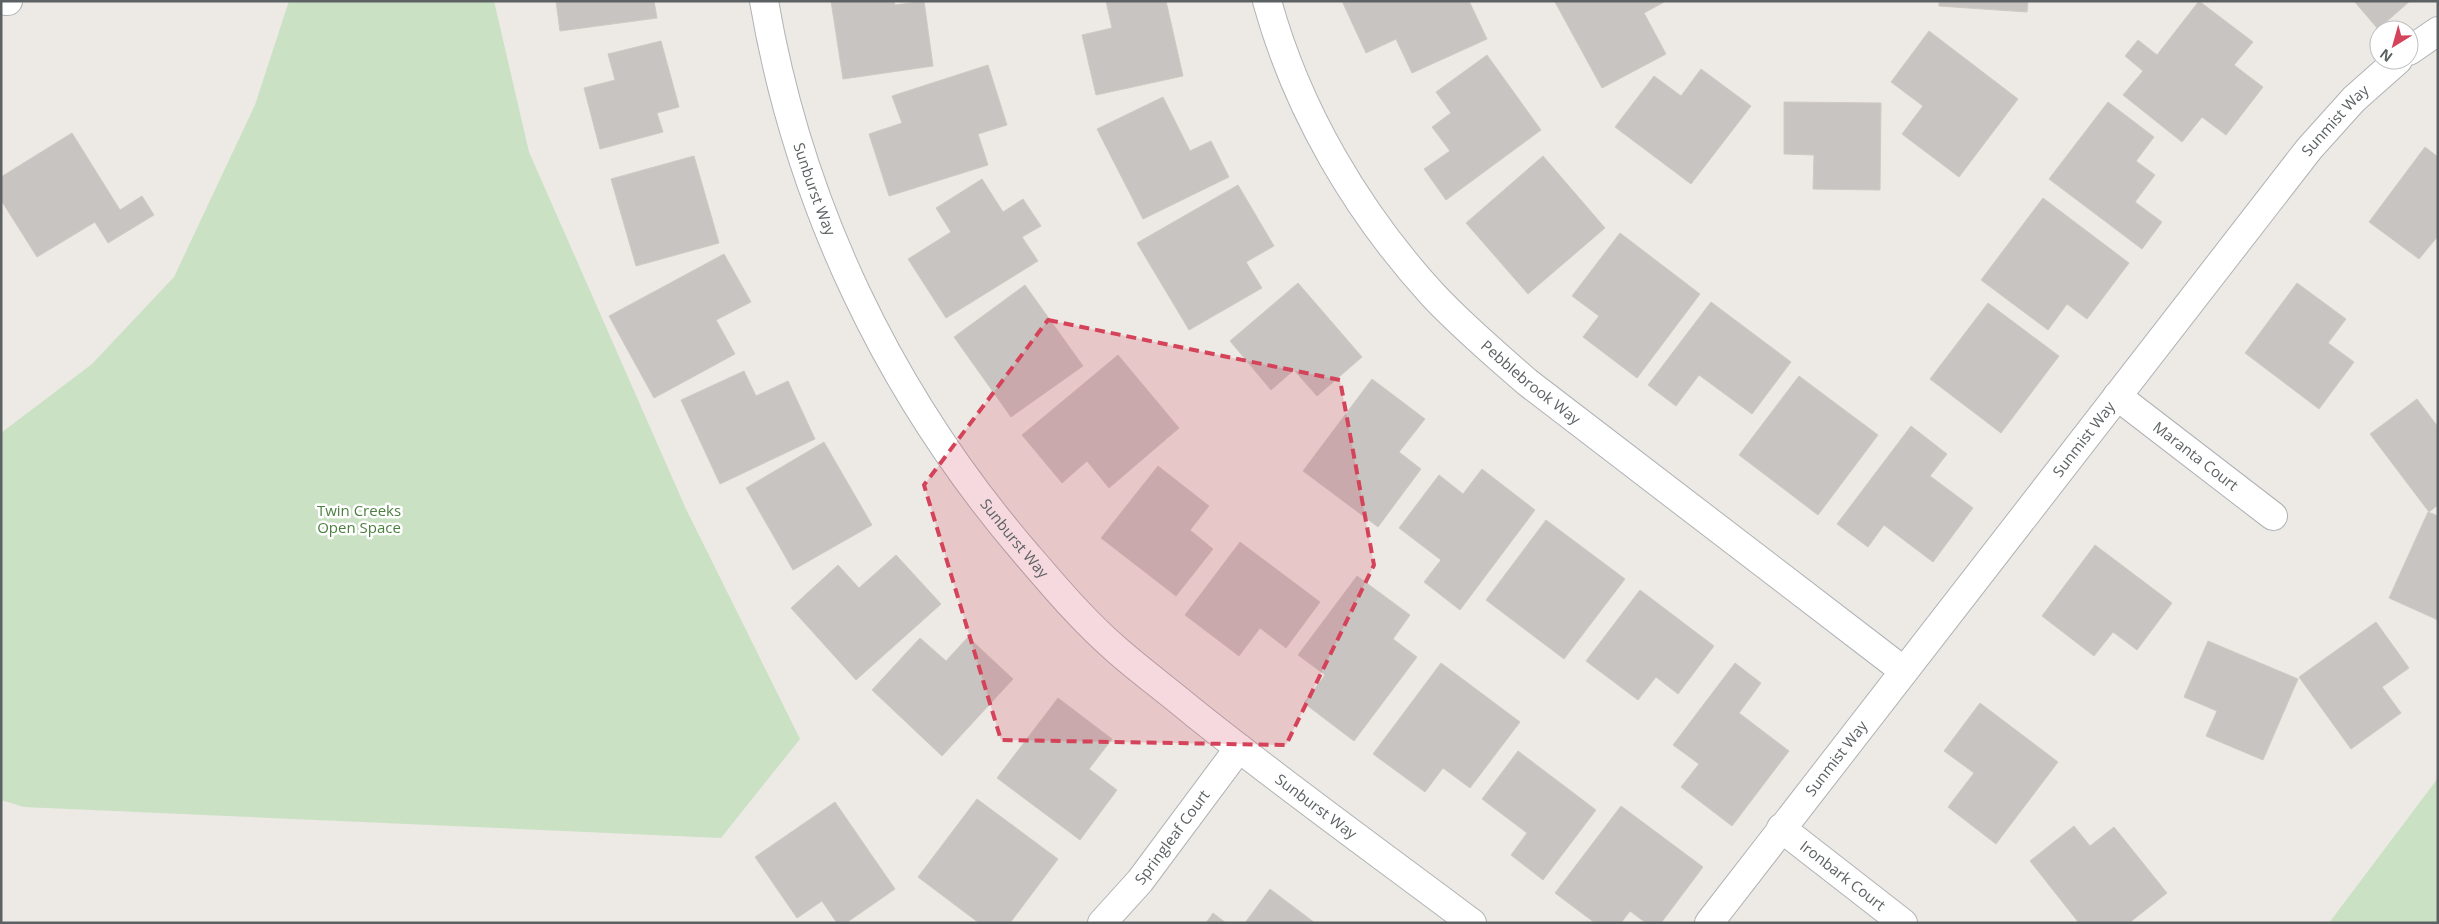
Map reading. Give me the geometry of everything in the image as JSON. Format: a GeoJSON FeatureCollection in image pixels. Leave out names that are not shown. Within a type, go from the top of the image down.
{"type":"FeatureCollection","features":[{"type":"Feature","properties":{"kind":"street","name":"Sunburst Way"},"geometry":{"type":"LineString","coordinates":[[764,1],[774,58],[806,172],[834,247],[876,336],[937,439],[983,504],[1061,595],[1118,651],[1239,748],[1472,923]]}},
{"type":"Feature","properties":{"kind":"street","name":"Pebblebrook Way"},"geometry":{"type":"LineString","coordinates":[[1267,1],[1274,26],[1303,100],[1339,169],[1382,234],[1433,295],[1490,350],[1527,382],[1904,671]]}},
{"type":"Feature","properties":{"kind":"street"},"geometry":{"type":"LineString","coordinates":[[2419,44],[2438,31]]}},
{"type":"Feature","properties":{"kind":"street","name":"Sunmist Way"},"geometry":{"type":"LineString","coordinates":[[1708,923],[2309,149],[2354,99],[2387,70]]}},
{"type":"Feature","properties":{"kind":"street","name":"Maranta Court"},"geometry":{"type":"LineString","coordinates":[[2117,396],[2272,516]]}},
{"type":"Feature","properties":{"kind":"street","name":"Springleaf Court"},"geometry":{"type":"LineString","coordinates":[[1102,923],[1140,881],[1239,748]]}},
{"type":"Feature","properties":{"kind":"street","name":"Ironbark Court"},"geometry":{"type":"LineString","coordinates":[[1781,828],[1903,923]]}},
{"type":"Feature","properties":{"kind":"highlighted area"},"geometry":{"type":"Polygon","coordinates":[[[1048,320],[1340,380],[1374,565],[1286,745],[1001,740],[924,485],[1048,320]]]}},
{"type":"Feature","properties":{"kind":"green space","name":"Twin Creeks Open Space"},"geometry":{"type":"Polygon","coordinates":[[[289,1],[494,1],[529,152],[686,509],[800,739],[721,838],[24,807],[1,800],[1,433],[92,364],[174,277],[255,105],[289,1]]]}},
{"type":"Feature","properties":{"kind":"green space"},"geometry":{"type":"Polygon","coordinates":[[[2438,778],[2438,923],[2329,923],[2438,778]]]}},
{"type":"Feature","properties":{"kind":"building"},"geometry":{"type":"Polygon","coordinates":[[[556,1],[654,1],[657,18],[560,31],[556,1]]]}},
{"type":"Feature","properties":{"kind":"building"},"geometry":{"type":"Polygon","coordinates":[[[831,1],[894,1],[895,5],[924,1],[933,66],[843,79],[831,1]]]}},
{"type":"Feature","properties":{"kind":"building"},"geometry":{"type":"Polygon","coordinates":[[[1106,1],[1166,1],[1183,76],[1096,95],[1082,35],[1112,28],[1106,1]]]}},
{"type":"Feature","properties":{"kind":"building"},"geometry":{"type":"Polygon","coordinates":[[[1342,1],[1469,1],[1487,39],[1412,73],[1396,39],[1366,53],[1342,1]]]}},
{"type":"Feature","properties":{"kind":"building"},"geometry":{"type":"Polygon","coordinates":[[[1666,1],[1644,13],[1666,54],[1602,88],[1555,2],[1666,1]]]}},
{"type":"Feature","properties":{"kind":"building"},"geometry":{"type":"Polygon","coordinates":[[[1939,1],[2028,1],[2027,12],[1939,6],[1939,1]]]}},
{"type":"Feature","properties":{"kind":"building"},"geometry":{"type":"Polygon","coordinates":[[[2199,1],[2253,42],[2234,65],[2263,87],[2226,135],[2202,117],[2182,142],[2123,95],[2143,71],[2125,56],[2138,40],[2157,55],[2199,1]]]}},
{"type":"Feature","properties":{"kind":"building"},"geometry":{"type":"Polygon","coordinates":[[[2354,1],[2410,1],[2388,20],[2370,20],[2354,1]]]}},
{"type":"Feature","properties":{"kind":"building"},"geometry":{"type":"Polygon","coordinates":[[[1929,31],[2018,99],[1959,177],[1902,134],[1923,106],[1891,82],[1929,31]]]}},
{"type":"Feature","properties":{"kind":"building"},"geometry":{"type":"Polygon","coordinates":[[[661,41],[679,107],[657,113],[663,132],[600,149],[584,88],[615,80],[608,54],[661,41]]]}},
{"type":"Feature","properties":{"kind":"building"},"geometry":{"type":"Polygon","coordinates":[[[1487,55],[1541,130],[1446,200],[1424,169],[1450,151],[1432,127],[1451,113],[1436,92],[1487,55]]]}},
{"type":"Feature","properties":{"kind":"building"},"geometry":{"type":"Polygon","coordinates":[[[988,65],[1007,125],[978,134],[988,165],[889,196],[869,134],[902,123],[892,96],[988,65]]]}},
{"type":"Feature","properties":{"kind":"building"},"geometry":{"type":"Polygon","coordinates":[[[1701,69],[1751,106],[1691,184],[1615,127],[1654,76],[1681,96],[1701,69]]]}},
{"type":"Feature","properties":{"kind":"building"},"geometry":{"type":"Polygon","coordinates":[[[1163,97],[1190,151],[1211,141],[1229,177],[1143,219],[1097,129],[1163,97]]]}},
{"type":"Feature","properties":{"kind":"building"},"geometry":{"type":"Polygon","coordinates":[[[1784,102],[1881,103],[1880,190],[1813,189],[1814,155],[1784,154],[1784,102]]]}},
{"type":"Feature","properties":{"kind":"building"},"geometry":{"type":"Polygon","coordinates":[[[2108,102],[2154,137],[2136,161],[2155,175],[2135,202],[2162,222],[2142,249],[2049,179],[2108,102]]]}},
{"type":"Feature","properties":{"kind":"building"},"geometry":{"type":"Polygon","coordinates":[[[72,133],[120,210],[142,196],[154,215],[108,243],[95,222],[37,257],[1,200],[1,177],[72,133]]]}},
{"type":"Feature","properties":{"kind":"building"},"geometry":{"type":"Polygon","coordinates":[[[2425,147],[2438,157],[2438,236],[2419,259],[2369,222],[2425,147]]]}},
{"type":"Feature","properties":{"kind":"building"},"geometry":{"type":"Polygon","coordinates":[[[694,156],[719,243],[636,266],[611,179],[694,156]]]}},
{"type":"Feature","properties":{"kind":"building"},"geometry":{"type":"Polygon","coordinates":[[[1543,156],[1605,228],[1528,294],[1466,223],[1543,156]]]}},
{"type":"Feature","properties":{"kind":"building"},"geometry":{"type":"Polygon","coordinates":[[[982,179],[1003,212],[1023,199],[1041,226],[1022,237],[1038,261],[946,318],[908,259],[951,232],[936,208],[982,179]]]}},
{"type":"Feature","properties":{"kind":"building"},"geometry":{"type":"Polygon","coordinates":[[[1238,185],[1274,246],[1246,262],[1262,288],[1189,330],[1137,243],[1238,185]]]}},
{"type":"Feature","properties":{"kind":"building"},"geometry":{"type":"Polygon","coordinates":[[[2043,198],[2129,263],[2087,319],[2067,304],[2048,330],[1981,280],[2043,198]]]}},
{"type":"Feature","properties":{"kind":"building"},"geometry":{"type":"Polygon","coordinates":[[[1620,233],[1700,294],[1637,378],[1583,337],[1599,316],[1572,296],[1620,233]]]}},
{"type":"Feature","properties":{"kind":"building"},"geometry":{"type":"Polygon","coordinates":[[[724,254],[751,302],[716,320],[735,354],[654,398],[609,316],[724,254]]]}},
{"type":"Feature","properties":{"kind":"building"},"geometry":{"type":"Polygon","coordinates":[[[1298,283],[1362,357],[1317,396],[1294,370],[1271,390],[1230,341],[1298,283]]]}},
{"type":"Feature","properties":{"kind":"building"},"geometry":{"type":"Polygon","coordinates":[[[2297,283],[2346,319],[2328,343],[2354,362],[2319,409],[2245,353],[2297,283]]]}},
{"type":"Feature","properties":{"kind":"building"},"geometry":{"type":"Polygon","coordinates":[[[1025,285],[1083,366],[1011,417],[954,337],[1025,285]]]}},
{"type":"Feature","properties":{"kind":"building"},"geometry":{"type":"Polygon","coordinates":[[[1711,302],[1791,362],[1752,414],[1699,375],[1676,406],[1648,385],[1711,302]]]}},
{"type":"Feature","properties":{"kind":"building"},"geometry":{"type":"Polygon","coordinates":[[[1988,303],[2059,356],[2001,433],[1930,379],[1988,303]]]}},
{"type":"Feature","properties":{"kind":"building"},"geometry":{"type":"Polygon","coordinates":[[[1118,355],[1179,428],[1109,488],[1087,461],[1062,483],[1022,435],[1118,355]]]}},
{"type":"Feature","properties":{"kind":"building"},"geometry":{"type":"Polygon","coordinates":[[[744,371],[756,396],[788,381],[815,439],[720,484],[681,400],[744,371]]]}},
{"type":"Feature","properties":{"kind":"building"},"geometry":{"type":"Polygon","coordinates":[[[1799,376],[1878,435],[1818,515],[1739,455],[1799,376]]]}},
{"type":"Feature","properties":{"kind":"building"},"geometry":{"type":"Polygon","coordinates":[[[1372,379],[1425,419],[1399,452],[1421,469],[1378,527],[1303,471],[1372,379]]]}},
{"type":"Feature","properties":{"kind":"building"},"geometry":{"type":"Polygon","coordinates":[[[2417,399],[2438,427],[2438,505],[2429,512],[2370,434],[2417,399]]]}},
{"type":"Feature","properties":{"kind":"building"},"geometry":{"type":"Polygon","coordinates":[[[1911,426],[1947,454],[1930,476],[1973,508],[1933,562],[1884,525],[1868,547],[1837,524],[1911,426]]]}},
{"type":"Feature","properties":{"kind":"building"},"geometry":{"type":"Polygon","coordinates":[[[824,442],[872,525],[793,570],[746,488],[824,442]]]}},
{"type":"Feature","properties":{"kind":"building"},"geometry":{"type":"Polygon","coordinates":[[[1158,466],[1209,506],[1190,530],[1213,549],[1176,596],[1101,538],[1158,466]]]}},
{"type":"Feature","properties":{"kind":"building"},"geometry":{"type":"Polygon","coordinates":[[[1482,469],[1535,510],[1460,610],[1424,582],[1441,560],[1399,528],[1439,475],[1463,494],[1482,469]]]}},
{"type":"Feature","properties":{"kind":"building"},"geometry":{"type":"Polygon","coordinates":[[[2428,512],[2438,516],[2438,620],[2389,598],[2428,512]]]}},
{"type":"Feature","properties":{"kind":"building"},"geometry":{"type":"Polygon","coordinates":[[[1546,520],[1625,579],[1564,659],[1486,600],[1546,520]]]}},
{"type":"Feature","properties":{"kind":"building"},"geometry":{"type":"Polygon","coordinates":[[[1240,542],[1320,602],[1286,648],[1260,628],[1239,656],[1185,615],[1240,542]]]}},
{"type":"Feature","properties":{"kind":"building"},"geometry":{"type":"Polygon","coordinates":[[[2095,545],[2172,603],[2137,650],[2113,632],[2094,656],[2042,616],[2095,545]]]}},
{"type":"Feature","properties":{"kind":"building"},"geometry":{"type":"Polygon","coordinates":[[[896,555],[941,604],[856,680],[791,608],[838,565],[859,588],[896,555]]]}},
{"type":"Feature","properties":{"kind":"building"},"geometry":{"type":"Polygon","coordinates":[[[1357,576],[1410,615],[1393,639],[1417,657],[1354,741],[1304,703],[1325,675],[1298,655],[1357,576]]]}},
{"type":"Feature","properties":{"kind":"building"},"geometry":{"type":"Polygon","coordinates":[[[1640,590],[1714,646],[1678,694],[1656,677],[1638,700],[1586,661],[1640,590]]]}},
{"type":"Feature","properties":{"kind":"building"},"geometry":{"type":"Polygon","coordinates":[[[2376,622],[2409,668],[2382,687],[2401,713],[2351,749],[2299,677],[2376,622]]]}},
{"type":"Feature","properties":{"kind":"building"},"geometry":{"type":"Polygon","coordinates":[[[968,637],[1013,679],[942,756],[872,690],[920,638],[946,661],[968,637]]]}},
{"type":"Feature","properties":{"kind":"building"},"geometry":{"type":"Polygon","coordinates":[[[2208,641],[2298,679],[2263,760],[2206,736],[2217,711],[2184,697],[2208,641]]]}},
{"type":"Feature","properties":{"kind":"building"},"geometry":{"type":"Polygon","coordinates":[[[1441,663],[1520,722],[1470,788],[1443,768],[1425,792],[1373,754],[1441,663]]]}},
{"type":"Feature","properties":{"kind":"building"},"geometry":{"type":"Polygon","coordinates":[[[1735,663],[1761,683],[1739,713],[1789,751],[1732,826],[1681,787],[1699,764],[1673,745],[1735,663]]]}},
{"type":"Feature","properties":{"kind":"building"},"geometry":{"type":"Polygon","coordinates":[[[1058,698],[1112,739],[1089,769],[1117,790],[1080,840],[997,778],[1058,698]]]}},
{"type":"Feature","properties":{"kind":"building"},"geometry":{"type":"Polygon","coordinates":[[[1980,703],[2058,762],[1996,844],[1948,807],[1974,773],[1944,751],[1980,703]]]}},
{"type":"Feature","properties":{"kind":"building"},"geometry":{"type":"Polygon","coordinates":[[[1518,751],[1596,810],[1543,880],[1511,855],[1527,833],[1482,799],[1518,751]]]}},
{"type":"Feature","properties":{"kind":"building"},"geometry":{"type":"Polygon","coordinates":[[[977,799],[1058,859],[1010,923],[979,923],[918,877],[977,799]]]}},
{"type":"Feature","properties":{"kind":"building"},"geometry":{"type":"Polygon","coordinates":[[[835,802],[895,889],[846,923],[837,923],[822,901],[797,918],[755,857],[835,802]]]}},
{"type":"Feature","properties":{"kind":"building"},"geometry":{"type":"Polygon","coordinates":[[[1621,806],[1703,867],[1661,923],[1646,923],[1630,911],[1621,923],[1595,923],[1555,893],[1621,806]]]}},
{"type":"Feature","properties":{"kind":"building"},"geometry":{"type":"Polygon","coordinates":[[[2074,826],[2090,846],[2114,827],[2167,893],[2129,923],[2079,923],[2030,861],[2074,826]]]}},
{"type":"Feature","properties":{"kind":"building"},"geometry":{"type":"Polygon","coordinates":[[[1270,889],[1315,923],[1245,923],[1270,889]]]}},
{"type":"Feature","properties":{"kind":"building"},"geometry":{"type":"Polygon","coordinates":[[[1213,913],[1226,923],[1206,923],[1213,913]]]}}]}
